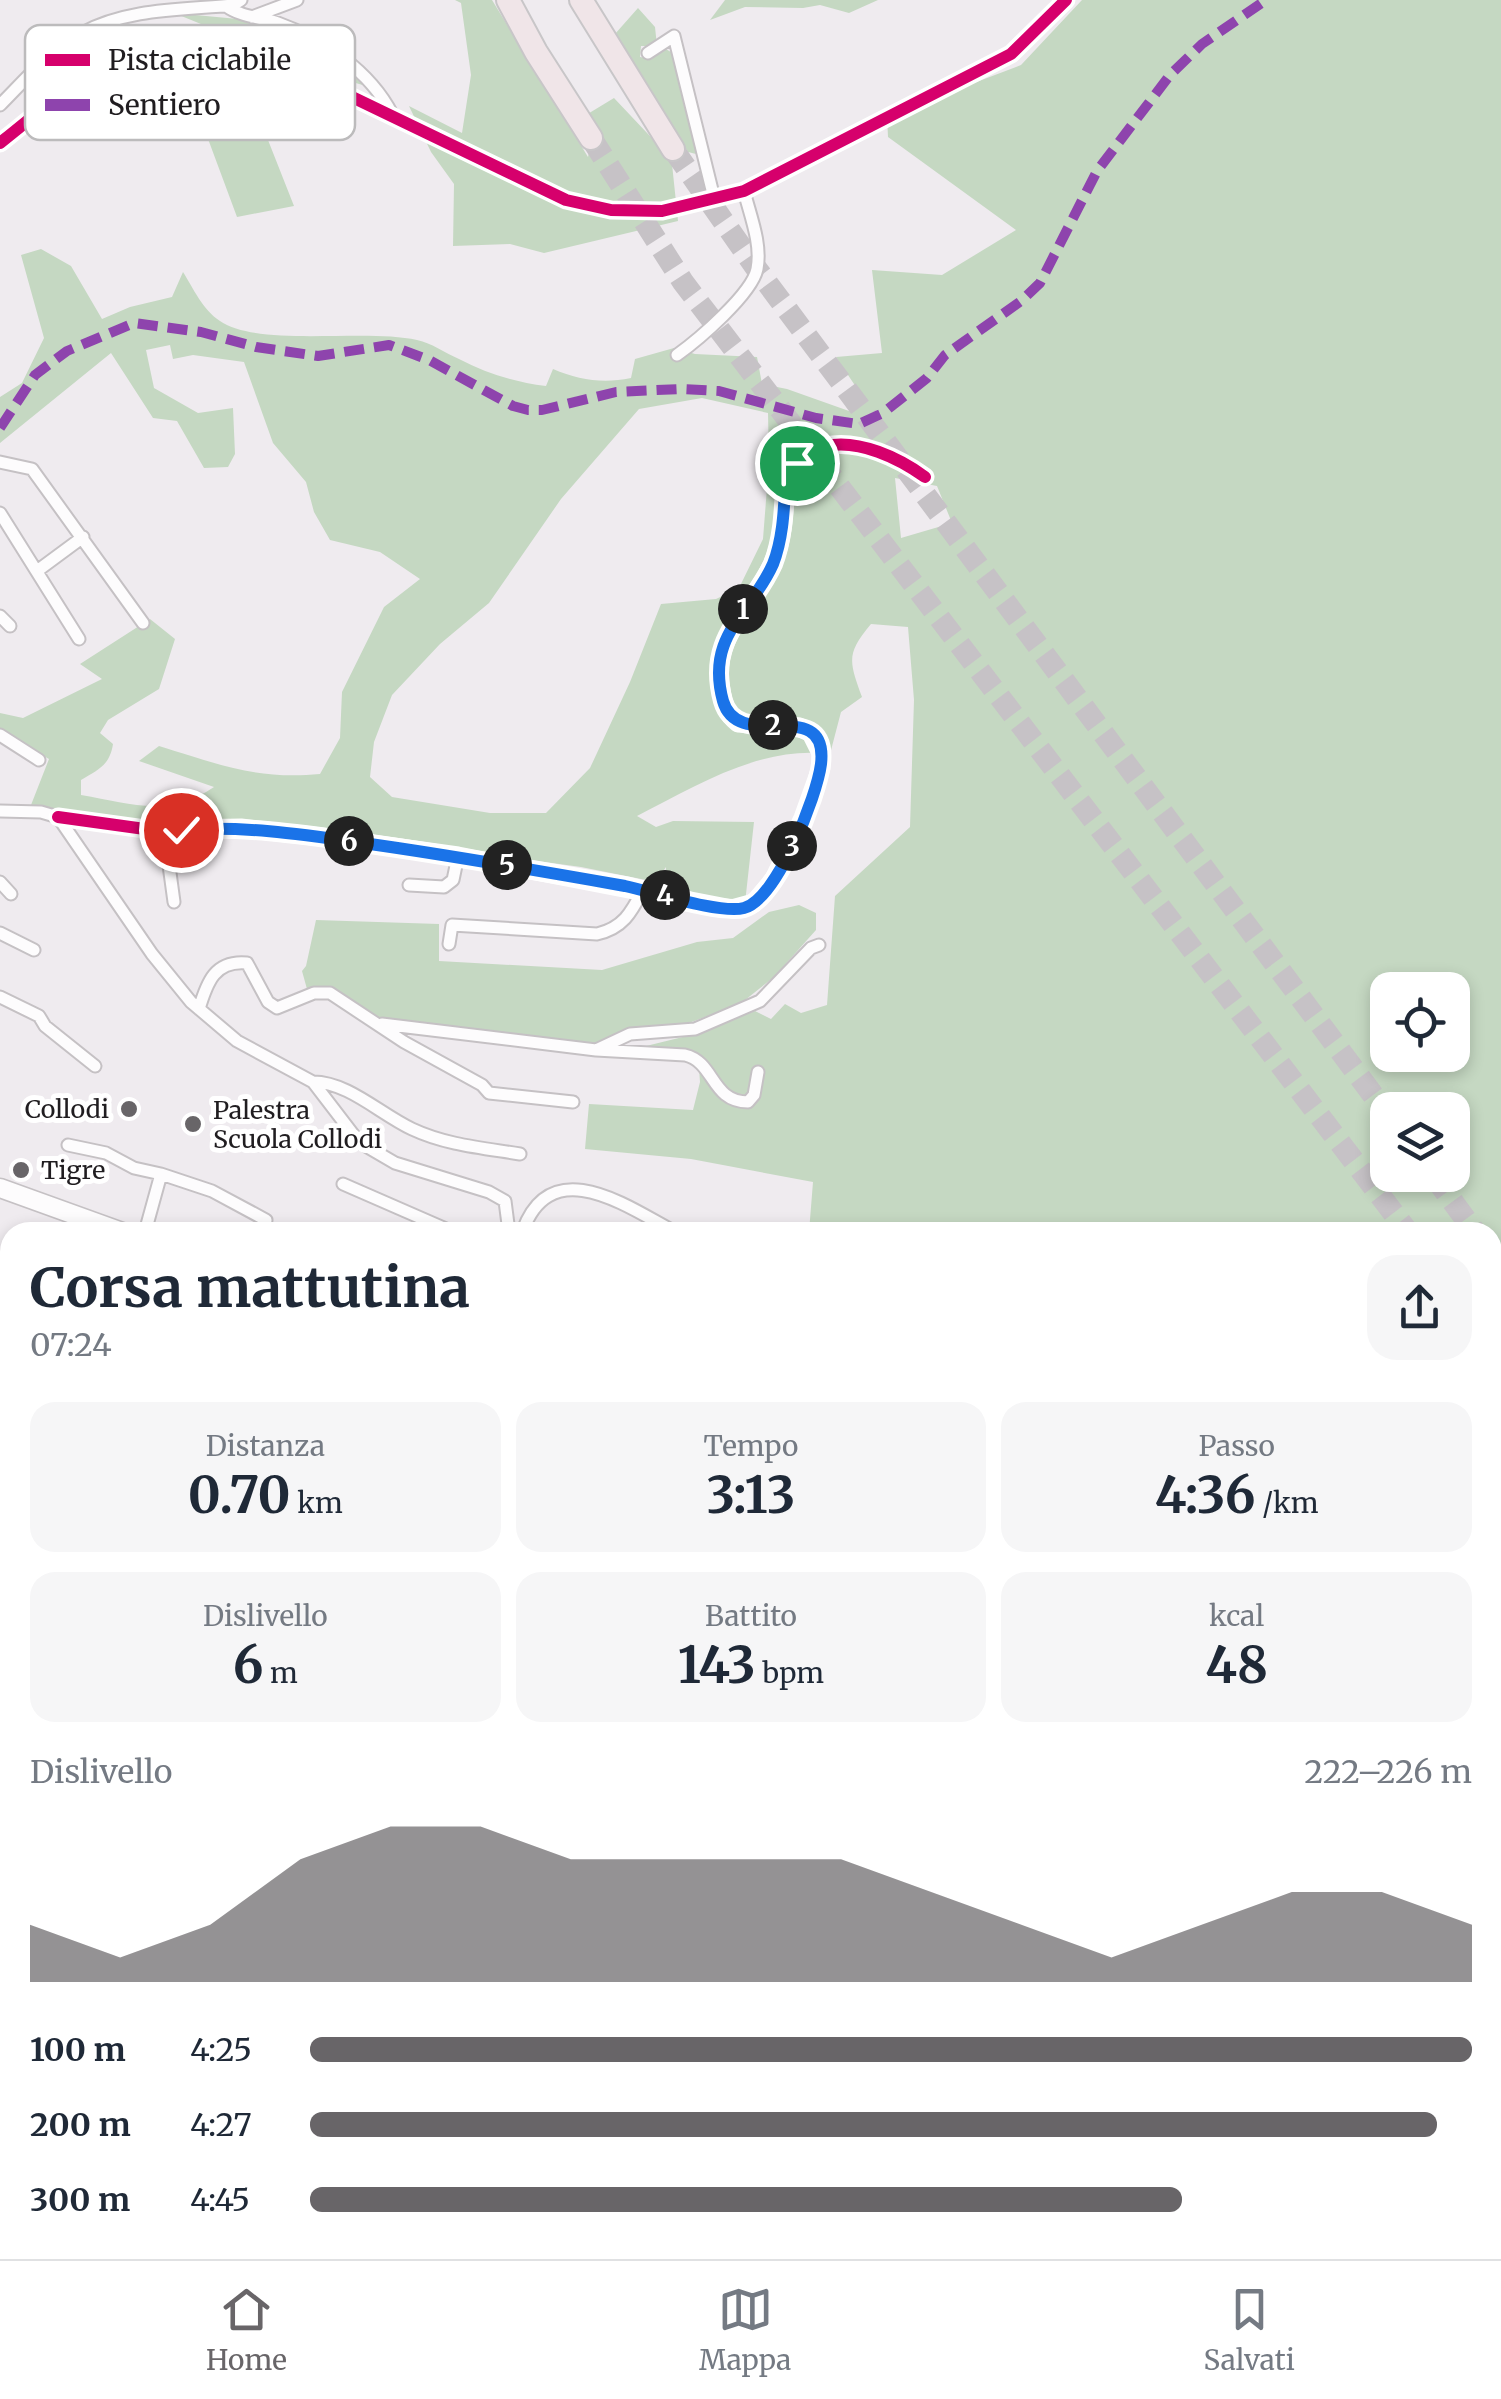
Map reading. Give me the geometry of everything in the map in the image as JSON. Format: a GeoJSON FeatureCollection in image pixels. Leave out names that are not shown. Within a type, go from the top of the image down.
{"type":"FeatureCollection","features":[{"type":"Feature","properties":{"kind":"highway"},"geometry":{"type":"LineString","coordinates":[[508,0],[591,138]]}},
{"type":"Feature","properties":{"kind":"highway"},"geometry":{"type":"LineString","coordinates":[[580,0],[674,149]]}},
{"type":"Feature","properties":{"kind":"main road"},"geometry":{"type":"LineString","coordinates":[[0,1188],[94,1222]]}},
{"type":"Feature","properties":{"kind":"street"},"geometry":{"type":"LineString","coordinates":[[102,25],[153,11],[226,6],[240,0]]}},
{"type":"Feature","properties":{"kind":"street"},"geometry":{"type":"LineString","coordinates":[[252,17],[297,0]]}},
{"type":"Feature","properties":{"kind":"street"},"geometry":{"type":"LineString","coordinates":[[355,97],[566,200],[610,210],[662,211],[744,191],[1011,54],[1066,0]]}},
{"type":"Feature","properties":{"kind":"street"},"geometry":{"type":"LineString","coordinates":[[226,6],[280,25]]}},
{"type":"Feature","properties":{"kind":"street"},"geometry":{"type":"LineString","coordinates":[[648,53],[674,36],[714,198]]}},
{"type":"Feature","properties":{"kind":"street"},"geometry":{"type":"LineString","coordinates":[[355,70],[379,88],[392,114]]}},
{"type":"Feature","properties":{"kind":"street"},"geometry":{"type":"LineString","coordinates":[[0,105],[25,81]]}},
{"type":"Feature","properties":{"kind":"street"},"geometry":{"type":"LineString","coordinates":[[0,144],[25,125]]}},
{"type":"Feature","properties":{"kind":"street"},"geometry":{"type":"LineString","coordinates":[[677,355],[696,341],[756,275],[757,251],[744,191]]}},
{"type":"Feature","properties":{"kind":"street"},"geometry":{"type":"LineString","coordinates":[[0,811],[152,830],[240,828],[458,856],[732,909],[754,904],[774,880],[804,818],[820,768],[820,746],[811,733],[800,727],[738,724],[724,706],[720,685],[721,656],[730,628],[772,564],[782,532],[786,474],[819,449],[845,446],[883,453],[925,477]]}},
{"type":"Feature","properties":{"kind":"street"},"geometry":{"type":"LineString","coordinates":[[0,462],[32,470],[143,623]]}},
{"type":"Feature","properties":{"kind":"street"},"geometry":{"type":"LineString","coordinates":[[0,512],[80,639]]}},
{"type":"Feature","properties":{"kind":"street"},"geometry":{"type":"LineString","coordinates":[[37,572],[84,537]]}},
{"type":"Feature","properties":{"kind":"street"},"geometry":{"type":"LineString","coordinates":[[0,735],[39,760]]}},
{"type":"Feature","properties":{"kind":"street"},"geometry":{"type":"LineString","coordinates":[[58,816],[152,954],[199,1009],[237,1041],[312,1082],[359,1142],[395,1162],[489,1192],[505,1201],[513,1222]]}},
{"type":"Feature","properties":{"kind":"street"},"geometry":{"type":"LineString","coordinates":[[152,830],[168,858],[174,902]]}},
{"type":"Feature","properties":{"kind":"street"},"geometry":{"type":"LineString","coordinates":[[409,885],[444,887],[453,880],[458,856]]}},
{"type":"Feature","properties":{"kind":"street"},"geometry":{"type":"LineString","coordinates":[[0,882],[11,894]]}},
{"type":"Feature","properties":{"kind":"street"},"geometry":{"type":"LineString","coordinates":[[450,944],[452,926],[597,934],[612,931],[627,919],[643,890]]}},
{"type":"Feature","properties":{"kind":"street"},"geometry":{"type":"LineString","coordinates":[[0,934],[34,950]]}},
{"type":"Feature","properties":{"kind":"street"},"geometry":{"type":"LineString","coordinates":[[596,1050],[630,1034],[696,1029],[760,1001],[811,948],[819,945]]}},
{"type":"Feature","properties":{"kind":"street"},"geometry":{"type":"LineString","coordinates":[[199,1009],[206,984],[217,968],[232,962],[247,963],[268,1002],[277,1008],[314,993],[330,993],[404,1042],[482,1084],[489,1093],[573,1102]]}},
{"type":"Feature","properties":{"kind":"street"},"geometry":{"type":"LineString","coordinates":[[0,997],[39,1016],[45,1026],[95,1066]]}},
{"type":"Feature","properties":{"kind":"street"},"geometry":{"type":"LineString","coordinates":[[379,1024],[596,1050],[695,1057],[726,1098],[740,1102],[748,1102],[754,1095],[758,1072]]}},
{"type":"Feature","properties":{"kind":"street"},"geometry":{"type":"LineString","coordinates":[[312,1082],[328,1082],[412,1129],[448,1143],[520,1154]]}},
{"type":"Feature","properties":{"kind":"street"},"geometry":{"type":"LineString","coordinates":[[68,1145],[106,1153],[134,1168],[212,1190],[266,1222]]}},
{"type":"Feature","properties":{"kind":"street"},"geometry":{"type":"LineString","coordinates":[[148,1222],[161,1174]]}},
{"type":"Feature","properties":{"kind":"street"},"geometry":{"type":"LineString","coordinates":[[343,1184],[430,1222]]}},
{"type":"Feature","properties":{"kind":"street"},"geometry":{"type":"LineString","coordinates":[[523,1222],[545,1196],[571,1188],[608,1196],[656,1222]]}},
{"type":"Feature","properties":{"kind":"green space"},"geometry":{"type":"Polygon","coordinates":[[[455,0],[492,0],[588,157],[594,129],[586,115],[614,98],[672,164],[678,221],[544,253],[510,244],[453,246],[454,184],[431,152],[409,106],[462,133],[471,75],[461,3],[455,0]]]}},
{"type":"Feature","properties":{"kind":"green space"},"geometry":{"type":"Polygon","coordinates":[[[725,0],[878,0],[849,13],[820,5],[745,7],[710,20],[725,0]]]}},
{"type":"Feature","properties":{"kind":"green space"},"geometry":{"type":"Polygon","coordinates":[[[1082,0],[1501,0],[1501,1222],[810,1222],[813,1182],[691,1159],[585,1149],[589,1104],[693,1110],[700,1082],[698,1054],[674,1047],[642,1047],[699,1033],[755,1011],[771,1019],[785,1004],[801,1013],[827,1005],[835,896],[910,827],[914,700],[908,627],[871,624],[857,643],[852,658],[862,697],[841,712],[830,754],[804,753],[754,762],[637,816],[656,827],[673,821],[754,822],[745,903],[727,913],[687,889],[665,888],[666,867],[656,882],[581,867],[349,835],[239,824],[157,826],[31,805],[49,759],[0,731],[0,713],[23,718],[102,679],[80,664],[150,619],[175,639],[159,689],[108,720],[100,733],[113,744],[109,757],[81,780],[81,795],[133,805],[165,806],[197,797],[214,787],[139,761],[159,746],[256,773],[320,774],[340,738],[342,692],[384,607],[420,579],[380,552],[330,540],[314,512],[306,482],[273,443],[244,362],[193,355],[173,359],[170,345],[146,350],[154,388],[198,413],[233,408],[235,454],[228,467],[204,468],[177,421],[153,418],[111,353],[0,443],[0,397],[22,383],[44,338],[21,255],[41,249],[71,266],[102,319],[130,307],[172,297],[183,272],[208,311],[220,321],[260,334],[417,340],[491,373],[546,386],[553,369],[591,380],[631,378],[635,359],[674,348],[695,354],[757,357],[762,384],[849,411],[856,387],[836,357],[882,353],[872,270],[942,275],[1016,230],[888,137],[887,116],[1021,65],[1082,0]],[[702,398],[639,409],[561,499],[489,603],[440,644],[392,695],[374,742],[370,777],[392,797],[490,813],[546,813],[590,768],[661,604],[716,599],[739,588],[763,539],[768,413],[702,398]],[[895,478],[901,538],[952,523],[937,486],[895,478]]]}},
{"type":"Feature","properties":{"kind":"green space"},"geometry":{"type":"Polygon","coordinates":[[[638,8],[655,27],[657,46],[641,46],[640,57],[652,59],[664,48],[676,55],[696,154],[688,152],[615,34],[638,8]]]}},
{"type":"Feature","properties":{"kind":"green space"},"geometry":{"type":"Polygon","coordinates":[[[174,13],[238,19],[255,25],[203,25],[174,13]]]}},
{"type":"Feature","properties":{"kind":"green space"},"geometry":{"type":"Polygon","coordinates":[[[208,140],[268,140],[294,206],[237,217],[208,140]]]}},
{"type":"Feature","properties":{"kind":"green space"},"geometry":{"type":"Polygon","coordinates":[[[799,905],[816,913],[816,930],[774,977],[740,1004],[678,1027],[626,1040],[589,1044],[387,1024],[332,987],[307,989],[302,971],[316,920],[439,924],[439,961],[602,970],[697,942],[733,938],[769,912],[799,905]]]}},
{"type":"Feature","properties":{"kind":"tunnel"},"geometry":{"type":"LineString","coordinates":[[591,138],[683,282],[1400,1222]]}},
{"type":"Feature","properties":{"kind":"tunnel"},"geometry":{"type":"LineString","coordinates":[[673,149],[756,268],[1371,1092]]}},
{"type":"Feature","properties":{"kind":"tunnel"},"geometry":{"type":"LineString","coordinates":[[1446,1192],[1468,1222]]}},
{"type":"Feature","properties":{"kind":"marked path"},"geometry":{"type":"LineString","coordinates":[[0,428],[35,375],[67,351],[134,323],[318,356],[389,345],[429,360],[513,406],[528,410],[616,392],[680,389],[719,391],[816,418],[859,424],[883,413],[927,378],[945,355],[1040,283],[1097,171],[1170,75],[1202,44],[1266,0]]}},
{"type":"Feature","properties":{"kind":"cycle path"},"geometry":{"type":"LineString","coordinates":[[355,98],[566,200],[611,210],[662,211],[744,191],[1011,54],[1066,0]]}},
{"type":"Feature","properties":{"kind":"cycle path"},"geometry":{"type":"LineString","coordinates":[[0,143],[25,123]]}},
{"type":"Feature","properties":{"kind":"cycle path"},"geometry":{"type":"LineString","coordinates":[[58,817],[152,830],[241,828],[321,837],[458,856],[732,909],[754,903],[774,879],[821,768],[821,753],[811,733],[799,727],[738,723],[726,708],[721,690],[719,671],[727,638],[776,554],[786,474],[826,446],[852,445],[878,452],[925,477]]}},
{"type":"Feature","properties":{"kind":"place","name":"Collodi"},"geometry":{"type":"Point","coordinates":[129,1109]}},
{"type":"Feature","properties":{"kind":"place","name":"Palestra Scuola Collodi"},"geometry":{"type":"Point","coordinates":[193,1124]}},
{"type":"Feature","properties":{"kind":"place","name":"Tigre"},"geometry":{"type":"Point","coordinates":[21,1170]}},
{"type":"Feature","properties":{"kind":"route"},"geometry":{"type":"LineString","coordinates":[[181,830],[240,828],[321,837],[458,856],[719,907],[744,908],[754,904],[774,880],[804,818],[821,753],[811,733],[800,727],[738,724],[730,717],[720,685],[721,656],[730,628],[772,564],[782,532],[786,474],[797,463]]}}]}
